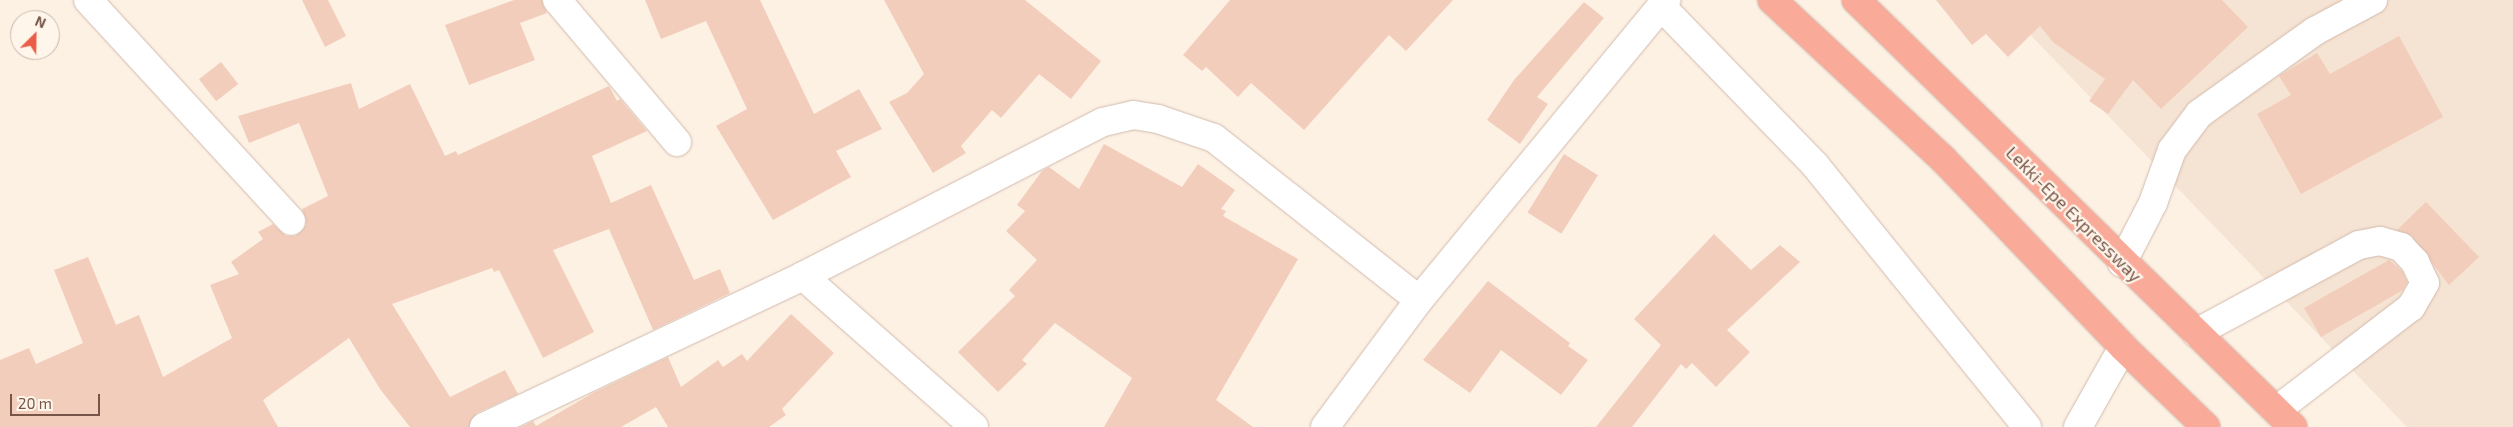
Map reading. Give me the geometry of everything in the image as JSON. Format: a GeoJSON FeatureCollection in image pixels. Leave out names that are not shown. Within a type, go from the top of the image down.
{"type":"FeatureCollection","features":[{"type":"Feature","properties":{"kind":"highway"},"geometry":{"type":"LineString","coordinates":[[1772,0],[1943,159],[2122,346],[2206,427]]}},
{"type":"Feature","properties":{"kind":"highway","name":"Lekki-Epe Expressway"},"geometry":{"type":"LineString","coordinates":[[1856,0],[2122,263],[2285,418]]}},
{"type":"Feature","properties":{"kind":"street"},"geometry":{"type":"LineString","coordinates":[[88,0],[290,221]]}},
{"type":"Feature","properties":{"kind":"street"},"geometry":{"type":"LineString","coordinates":[[557,0],[677,142]]}},
{"type":"Feature","properties":{"kind":"street"},"geometry":{"type":"LineString","coordinates":[[2122,263],[2153,203],[2172,150],[2199,114],[2315,31],[2373,0]]}},
{"type":"Feature","properties":{"kind":"street"},"geometry":{"type":"LineString","coordinates":[[1325,427],[1419,300],[1663,3],[1815,165],[2027,427]]}},
{"type":"Feature","properties":{"kind":"street"},"geometry":{"type":"LineString","coordinates":[[484,427],[802,276],[1103,122],[1133,115],[1158,119],[1214,138],[1419,300]]}},
{"type":"Feature","properties":{"kind":"street"},"geometry":{"type":"LineString","coordinates":[[2196,333],[2359,245],[2380,240],[2401,248],[2415,262],[2425,283],[2412,307],[2285,418]]}},
{"type":"Feature","properties":{"kind":"street"},"geometry":{"type":"LineString","coordinates":[[802,276],[974,427]]}},
{"type":"Feature","properties":{"kind":"street"},"geometry":{"type":"LineString","coordinates":[[2078,427],[2122,346]]}},
{"type":"Feature","properties":{"kind":"shaded area"},"geometry":{"type":"Polygon","coordinates":[[[1997,0],[2513,0],[2513,427],[2407,427],[1997,0]]]}},
{"type":"Feature","properties":{"kind":"building"},"geometry":{"type":"Polygon","coordinates":[[[302,0],[328,0],[346,36],[325,47],[302,0]]]}},
{"type":"Feature","properties":{"kind":"building"},"geometry":{"type":"Polygon","coordinates":[[[514,0],[542,0],[547,13],[520,23],[535,60],[469,85],[445,25],[514,0]]]}},
{"type":"Feature","properties":{"kind":"building"},"geometry":{"type":"Polygon","coordinates":[[[645,0],[760,0],[814,114],[859,89],[882,129],[836,151],[851,177],[773,220],[716,126],[747,109],[706,21],[661,39],[645,0]]]}},
{"type":"Feature","properties":{"kind":"building"},"geometry":{"type":"Polygon","coordinates":[[[884,0],[1025,0],[1101,61],[1071,99],[1039,74],[1001,118],[992,110],[961,146],[966,153],[933,173],[889,102],[907,93],[924,74],[884,0]]]}},
{"type":"Feature","properties":{"kind":"building"},"geometry":{"type":"Polygon","coordinates":[[[1230,0],[1453,0],[1406,51],[1389,35],[1304,130],[1251,83],[1238,97],[1206,67],[1202,71],[1183,55],[1230,0]]]}},
{"type":"Feature","properties":{"kind":"building"},"geometry":{"type":"Polygon","coordinates":[[[1936,0],[2222,0],[2248,27],[2161,109],[2133,80],[2108,114],[2089,101],[2105,79],[2053,42],[2040,26],[2008,57],[1986,34],[1972,45],[1936,0]]]}},
{"type":"Feature","properties":{"kind":"building"},"geometry":{"type":"Polygon","coordinates":[[[1584,2],[1604,18],[1537,97],[1548,104],[1520,144],[1487,120],[1514,80],[1584,2]]]}},
{"type":"Feature","properties":{"kind":"building"},"geometry":{"type":"Polygon","coordinates":[[[2399,36],[2443,117],[2301,194],[2257,114],[2291,95],[2279,76],[2317,53],[2330,74],[2399,36]]]}},
{"type":"Feature","properties":{"kind":"building"},"geometry":{"type":"Polygon","coordinates":[[[221,62],[238,84],[216,101],[199,79],[221,62]]]}},
{"type":"Feature","properties":{"kind":"building"},"geometry":{"type":"Polygon","coordinates":[[[351,83],[359,109],[410,84],[445,156],[456,151],[458,155],[609,86],[617,101],[620,99],[647,131],[592,156],[611,203],[651,185],[694,280],[720,269],[730,293],[653,330],[609,229],[553,250],[594,332],[543,358],[499,270],[494,272],[492,268],[392,304],[450,397],[505,370],[518,394],[477,413],[469,427],[410,427],[380,389],[349,338],[263,400],[278,427],[0,427],[0,360],[29,348],[36,364],[83,343],[54,270],[88,257],[116,325],[139,315],[163,377],[232,338],[210,285],[239,274],[231,262],[263,239],[258,232],[273,224],[286,236],[295,236],[306,225],[302,209],[328,196],[299,123],[249,143],[238,116],[351,83]]]}},
{"type":"Feature","properties":{"kind":"building"},"geometry":{"type":"Polygon","coordinates":[[[1104,144],[1182,187],[1198,164],[1235,190],[1221,209],[1226,211],[1223,216],[1298,259],[1216,400],[1253,427],[1104,427],[1132,378],[1055,323],[1022,360],[1027,364],[998,392],[958,352],[1015,296],[1009,290],[1037,260],[1006,231],[1025,211],[1017,205],[1042,171],[1049,167],[1079,189],[1104,144]]]}},
{"type":"Feature","properties":{"kind":"building"},"geometry":{"type":"Polygon","coordinates":[[[1564,154],[1598,175],[1561,234],[1527,213],[1564,154]]]}},
{"type":"Feature","properties":{"kind":"building"},"geometry":{"type":"Polygon","coordinates":[[[2426,202],[2479,257],[2449,285],[2412,236],[2397,230],[2426,202]]]}},
{"type":"Feature","properties":{"kind":"building"},"geometry":{"type":"Polygon","coordinates":[[[1714,234],[1751,270],[1780,245],[1800,262],[1727,330],[1750,352],[1716,387],[1692,363],[1686,369],[1681,364],[1632,427],[1596,427],[1661,345],[1634,319],[1714,234]]]}},
{"type":"Feature","properties":{"kind":"building"},"geometry":{"type":"Polygon","coordinates":[[[2389,260],[2402,271],[2407,282],[2403,290],[2321,337],[2304,308],[2389,260]]]}},
{"type":"Feature","properties":{"kind":"building"},"geometry":{"type":"Polygon","coordinates":[[[1488,281],[1570,343],[1568,346],[1588,360],[1561,395],[1501,350],[1470,393],[1423,360],[1488,281]]]}},
{"type":"Feature","properties":{"kind":"building"},"geometry":{"type":"Polygon","coordinates":[[[791,314],[834,353],[782,409],[786,415],[769,427],[668,427],[656,407],[621,427],[521,427],[533,421],[536,426],[593,393],[668,357],[681,387],[718,360],[723,367],[742,354],[747,361],[791,314]]]}}]}
